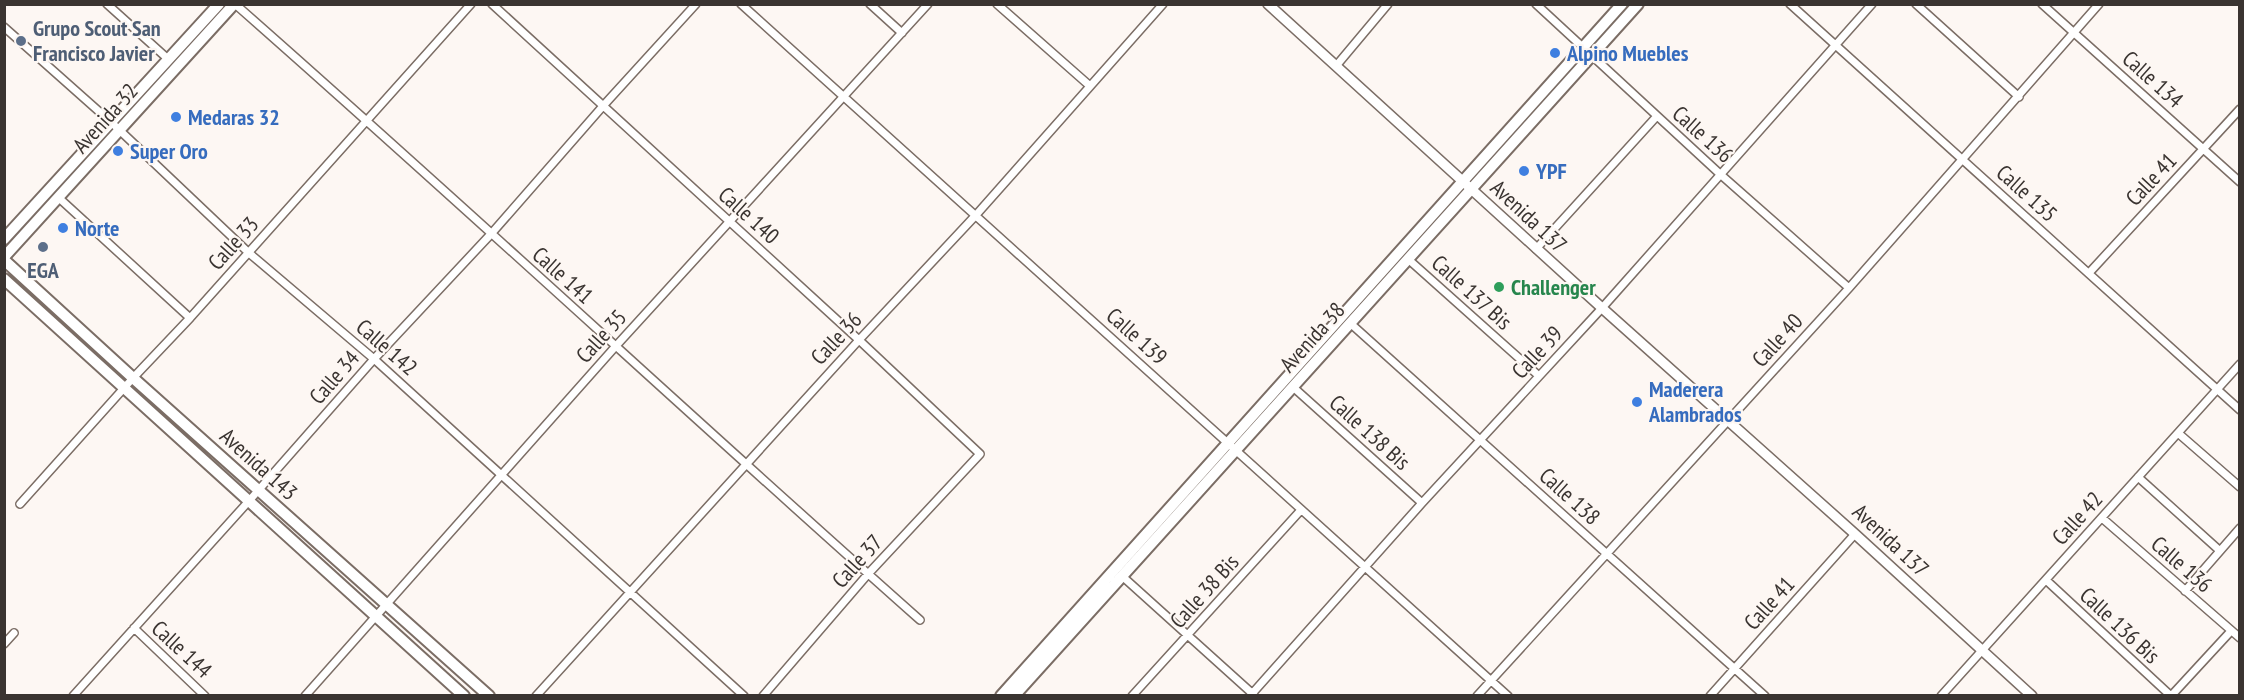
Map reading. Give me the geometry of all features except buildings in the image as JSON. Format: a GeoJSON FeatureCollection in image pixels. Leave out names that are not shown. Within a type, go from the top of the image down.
{"type":"FeatureCollection","features":[{"type":"Feature","properties":{"kind":"main road","name":"Avenida 32"},"geometry":{"type":"LineString","coordinates":[[4,259],[58,198],[168,59],[219,4]]}},
{"type":"Feature","properties":{"kind":"main road","name":"Avenida 32"},"geometry":{"type":"LineString","coordinates":[[4,239],[235,4]]}},
{"type":"Feature","properties":{"kind":"main road","name":"Avenida 38"},"geometry":{"type":"LineString","coordinates":[[1014,696],[1122,576],[1233,446],[1293,387],[1408,259],[1622,4]]}},
{"type":"Feature","properties":{"kind":"main road","name":"Avenida 38"},"geometry":{"type":"LineString","coordinates":[[1001,696],[1233,446],[1468,185],[1592,57],[1638,4]]}},
{"type":"Feature","properties":{"kind":"main road","name":"Avenida 143"},"geometry":{"type":"LineString","coordinates":[[4,259],[248,502],[464,696]]}},
{"type":"Feature","properties":{"kind":"main road","name":"Avenida 143"},"geometry":{"type":"LineString","coordinates":[[4,279],[259,490],[489,696]]}},
{"type":"Feature","properties":{"kind":"street"},"geometry":{"type":"LineString","coordinates":[[107,4],[168,59]]}},
{"type":"Feature","properties":{"kind":"street","name":"Calle 141"},"geometry":{"type":"LineString","coordinates":[[235,4],[368,120],[490,234],[920,620]]}},
{"type":"Feature","properties":{"kind":"street","name":"Calle 33"},"geometry":{"type":"LineString","coordinates":[[20,504],[249,253],[471,4]]}},
{"type":"Feature","properties":{"kind":"street","name":"Calle 140"},"geometry":{"type":"LineString","coordinates":[[492,4],[980,454]]}},
{"type":"Feature","properties":{"kind":"street","name":"Calle 34"},"geometry":{"type":"LineString","coordinates":[[73,696],[259,490],[374,358],[490,234],[696,4]]}},
{"type":"Feature","properties":{"kind":"street","name":"Calle 139"},"geometry":{"type":"LineString","coordinates":[[741,4],[1508,696]]}},
{"type":"Feature","properties":{"kind":"street"},"geometry":{"type":"LineString","coordinates":[[870,4],[902,33]]}},
{"type":"Feature","properties":{"kind":"street","name":"Calle 35"},"geometry":{"type":"LineString","coordinates":[[305,696],[615,347],[928,4]]}},
{"type":"Feature","properties":{"kind":"street"},"geometry":{"type":"LineString","coordinates":[[997,4],[1090,86]]}},
{"type":"Feature","properties":{"kind":"street","name":"Calle 36"},"geometry":{"type":"LineString","coordinates":[[536,696],[629,591],[976,215],[1163,4]]}},
{"type":"Feature","properties":{"kind":"street"},"geometry":{"type":"LineString","coordinates":[[1336,66],[1388,4]]}},
{"type":"Feature","properties":{"kind":"street","name":"Calle 136"},"geometry":{"type":"LineString","coordinates":[[1536,4],[1720,174],[1849,288]]}},
{"type":"Feature","properties":{"kind":"street","name":"Calle 135"},"geometry":{"type":"LineString","coordinates":[[1790,4],[2240,410]]}},
{"type":"Feature","properties":{"kind":"street","name":"Calle 39"},"geometry":{"type":"LineString","coordinates":[[1252,695],[1422,503],[1602,308],[1872,4]]}},
{"type":"Feature","properties":{"kind":"street"},"geometry":{"type":"LineString","coordinates":[[1916,4],[2019,97]]}},
{"type":"Feature","properties":{"kind":"street","name":"Calle 134"},"geometry":{"type":"LineString","coordinates":[[2042,4],[2240,182]]}},
{"type":"Feature","properties":{"kind":"street","name":"Calle 40"},"geometry":{"type":"LineString","coordinates":[[1477,696],[1849,288],[2100,4]]}},
{"type":"Feature","properties":{"kind":"street","name":"Avenida 137"},"geometry":{"type":"LineString","coordinates":[[1271,5],[1536,249],[1855,534],[2032,696]]}},
{"type":"Feature","properties":{"kind":"street","name":"Calle 142"},"geometry":{"type":"LineString","coordinates":[[4,27],[116,127],[249,253],[374,358],[744,696]]}},
{"type":"Feature","properties":{"kind":"street","name":"Calle 41"},"geometry":{"type":"LineString","coordinates":[[2090,273],[2240,109]]}},
{"type":"Feature","properties":{"kind":"street"},"geometry":{"type":"LineString","coordinates":[[1536,249],[1657,116]]}},
{"type":"Feature","properties":{"kind":"street"},"geometry":{"type":"LineString","coordinates":[[58,198],[190,318]]}},
{"type":"Feature","properties":{"kind":"street","name":"Calle 137 Bis"},"geometry":{"type":"LineString","coordinates":[[1408,259],[1539,376]]}},
{"type":"Feature","properties":{"kind":"street","name":"Calle 138"},"geometry":{"type":"LineString","coordinates":[[1350,323],[1765,696]]}},
{"type":"Feature","properties":{"kind":"street","name":"Calle 42"},"geometry":{"type":"LineString","coordinates":[[1941,696],[2240,364]]}},
{"type":"Feature","properties":{"kind":"street","name":"Calle 138 Bis"},"geometry":{"type":"LineString","coordinates":[[1293,387],[1422,503]]}},
{"type":"Feature","properties":{"kind":"street"},"geometry":{"type":"LineString","coordinates":[[2178,433],[2240,487]]}},
{"type":"Feature","properties":{"kind":"street","name":"Calle 37"},"geometry":{"type":"LineString","coordinates":[[763,696],[868,574],[980,454]]}},
{"type":"Feature","properties":{"kind":"street"},"geometry":{"type":"LineString","coordinates":[[2138,477],[2219,550]]}},
{"type":"Feature","properties":{"kind":"street","name":"Calle 38 Bis"},"geometry":{"type":"LineString","coordinates":[[1132,696],[1301,510]]}},
{"type":"Feature","properties":{"kind":"street","name":"Calle 136"},"geometry":{"type":"LineString","coordinates":[[2102,518],[2240,638]]}},
{"type":"Feature","properties":{"kind":"street"},"geometry":{"type":"LineString","coordinates":[[2185,591],[2240,528]]}},
{"type":"Feature","properties":{"kind":"street","name":"Calle 41"},"geometry":{"type":"LineString","coordinates":[[1710,696],[1855,534]]}},
{"type":"Feature","properties":{"kind":"street"},"geometry":{"type":"LineString","coordinates":[[1122,576],[1252,695]]}},
{"type":"Feature","properties":{"kind":"street","name":"Calle 136 Bis"},"geometry":{"type":"LineString","coordinates":[[2046,580],[2171,696]]}},
{"type":"Feature","properties":{"kind":"street","name":"Calle 144"},"geometry":{"type":"LineString","coordinates":[[134,628],[205,696]]}},
{"type":"Feature","properties":{"kind":"street"},"geometry":{"type":"LineString","coordinates":[[2171,696],[2231,631]]}},
{"type":"Feature","properties":{"kind":"street"},"geometry":{"type":"LineString","coordinates":[[4,644],[14,633]]}},
{"type":"Feature","properties":{"kind":"place","name":"Grupo Scout San Francisco Javier"},"geometry":{"type":"Point","coordinates":[21,41]}},
{"type":"Feature","properties":{"kind":"place","name":"Alpino Muebles"},"geometry":{"type":"Point","coordinates":[1555,53]}},
{"type":"Feature","properties":{"kind":"place","name":"Medaras 32"},"geometry":{"type":"Point","coordinates":[176,117]}},
{"type":"Feature","properties":{"kind":"place","name":"Super Oro"},"geometry":{"type":"Point","coordinates":[118,151]}},
{"type":"Feature","properties":{"kind":"place","name":"YPF"},"geometry":{"type":"Point","coordinates":[1524,171]}},
{"type":"Feature","properties":{"kind":"place","name":"Norte"},"geometry":{"type":"Point","coordinates":[63,228]}},
{"type":"Feature","properties":{"kind":"place","name":"EGA"},"geometry":{"type":"Point","coordinates":[43,247]}},
{"type":"Feature","properties":{"kind":"place","name":"Challenger"},"geometry":{"type":"Point","coordinates":[1499,287]}},
{"type":"Feature","properties":{"kind":"place","name":"Maderera Alambrados"},"geometry":{"type":"Point","coordinates":[1637,402]}}]}
